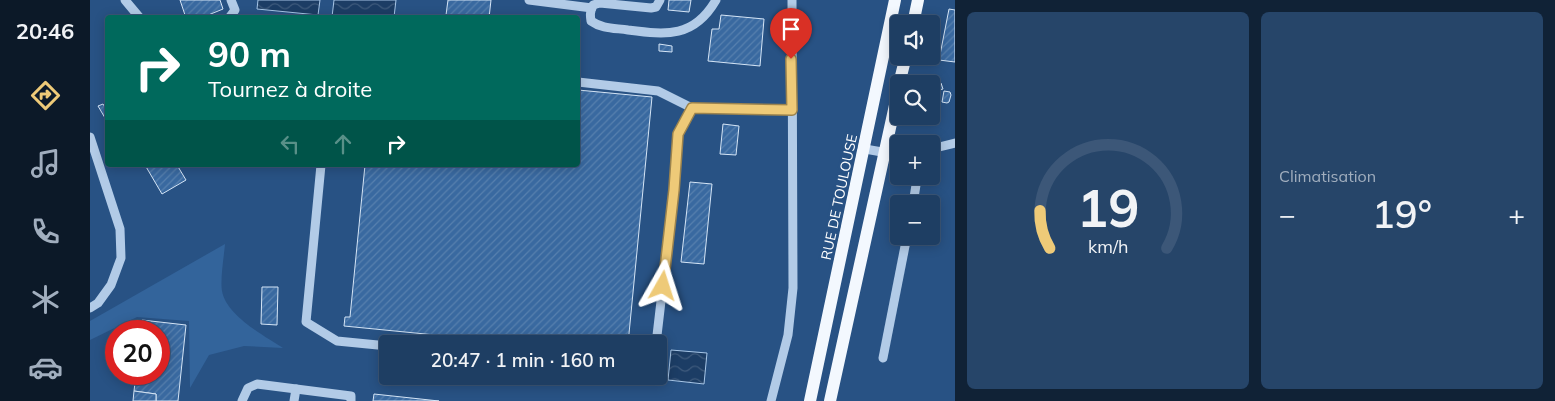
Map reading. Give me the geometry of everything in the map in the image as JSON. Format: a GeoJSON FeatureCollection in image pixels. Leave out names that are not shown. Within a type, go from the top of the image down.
{"type":"FeatureCollection","features":[{"type":"Feature","properties":{"kind":"main road","name":"RUE DE TOULOUSE"},"geometry":{"type":"LineString","coordinates":[[810,401],[895,0]]}},
{"type":"Feature","properties":{"kind":"main road"},"geometry":{"type":"LineString","coordinates":[[915,15],[918,0]]}},
{"type":"Feature","properties":{"kind":"main road"},"geometry":{"type":"LineString","coordinates":[[834,398],[890,125]]}},
{"type":"Feature","properties":{"kind":"street"},"geometry":{"type":"LineString","coordinates":[[125,0],[138,15]]}},
{"type":"Feature","properties":{"kind":"street"},"geometry":{"type":"LineString","coordinates":[[231,15],[235,10],[232,0]]}},
{"type":"Feature","properties":{"kind":"street"},"geometry":{"type":"LineString","coordinates":[[529,0],[592,8]]}},
{"type":"Feature","properties":{"kind":"street"},"geometry":{"type":"LineString","coordinates":[[660,0],[656,6],[651,8],[600,3],[593,5],[589,13],[591,21],[598,26],[670,34],[681,32],[691,27],[708,13],[716,0]]}},
{"type":"Feature","properties":{"kind":"street"},"geometry":{"type":"LineString","coordinates":[[771,401],[788,335],[793,288],[792,0]]}},
{"type":"Feature","properties":{"kind":"street"},"geometry":{"type":"LineString","coordinates":[[580,82],[658,91],[692,108],[792,110]]}},
{"type":"Feature","properties":{"kind":"street"},"geometry":{"type":"LineString","coordinates":[[657,335],[674,190],[678,134],[692,108]]}},
{"type":"Feature","properties":{"kind":"street"},"geometry":{"type":"LineString","coordinates":[[90,137],[120,229],[121,258],[110,285],[98,303],[90,308]]}},
{"type":"Feature","properties":{"kind":"street"},"geometry":{"type":"LineString","coordinates":[[940,147],[955,143]]}},
{"type":"Feature","properties":{"kind":"street"},"geometry":{"type":"LineString","coordinates":[[864,149],[890,154]]}},
{"type":"Feature","properties":{"kind":"street"},"geometry":{"type":"LineString","coordinates":[[321,167],[306,322],[337,341],[379,345]]}},
{"type":"Feature","properties":{"kind":"street"},"geometry":{"type":"LineString","coordinates":[[914,195],[916,185]]}},
{"type":"Feature","properties":{"kind":"street"},"geometry":{"type":"LineString","coordinates":[[883,358],[905,245]]}},
{"type":"Feature","properties":{"kind":"street"},"geometry":{"type":"LineString","coordinates":[[242,401],[248,388],[258,384],[351,396],[350,401]]}},
{"type":"Feature","properties":{"kind":"street"},"geometry":{"type":"LineString","coordinates":[[294,401],[296,389]]}},
{"type":"Feature","properties":{"kind":"shaded area"},"geometry":{"type":"Polygon","coordinates":[[[225,244],[221,281],[225,300],[247,324],[283,348],[244,346],[209,355],[190,388],[189,321],[137,317],[131,320],[105,320],[105,333],[90,340],[90,321],[225,244]]]}},
{"type":"Feature","properties":{"kind":"water"},"geometry":{"type":"Polygon","coordinates":[[[258,0],[320,0],[318,15],[257,9],[258,0]]]}},
{"type":"Feature","properties":{"kind":"water"},"geometry":{"type":"Polygon","coordinates":[[[334,0],[396,0],[394,15],[332,15],[334,0]]]}},
{"type":"Feature","properties":{"kind":"water"},"geometry":{"type":"Polygon","coordinates":[[[671,350],[707,353],[704,384],[668,380],[671,350]]]}},
{"type":"Feature","properties":{"kind":"building"},"geometry":{"type":"Polygon","coordinates":[[[180,0],[220,0],[223,9],[208,15],[185,15],[180,0]]]}},
{"type":"Feature","properties":{"kind":"building"},"geometry":{"type":"Polygon","coordinates":[[[448,0],[491,0],[489,15],[446,15],[448,0]]]}},
{"type":"Feature","properties":{"kind":"building"},"geometry":{"type":"Polygon","coordinates":[[[669,0],[691,0],[689,12],[668,10],[669,0]]]}},
{"type":"Feature","properties":{"kind":"building"},"geometry":{"type":"Polygon","coordinates":[[[949,9],[955,10],[955,62],[940,60],[949,9]]]}},
{"type":"Feature","properties":{"kind":"building"},"geometry":{"type":"Polygon","coordinates":[[[721,15],[764,19],[760,66],[708,61],[712,29],[719,29],[721,15]]]}},
{"type":"Feature","properties":{"kind":"building"},"geometry":{"type":"Polygon","coordinates":[[[659,44],[672,46],[672,52],[659,51],[659,44]]]}},
{"type":"Feature","properties":{"kind":"building"},"geometry":{"type":"Polygon","coordinates":[[[580,90],[652,97],[629,335],[436,335],[344,326],[345,317],[350,317],[365,167],[580,167],[580,90]]]}},
{"type":"Feature","properties":{"kind":"building"},"geometry":{"type":"Polygon","coordinates":[[[944,91],[950,92],[951,95],[947,103],[942,102],[944,91]]]}},
{"type":"Feature","properties":{"kind":"building"},"geometry":{"type":"Polygon","coordinates":[[[103,104],[105,107],[105,118],[98,106],[103,104]]]}},
{"type":"Feature","properties":{"kind":"building"},"geometry":{"type":"Polygon","coordinates":[[[723,124],[739,126],[736,155],[720,154],[723,124]]]}},
{"type":"Feature","properties":{"kind":"building"},"geometry":{"type":"Polygon","coordinates":[[[146,167],[178,167],[186,180],[162,194],[146,167]]]}},
{"type":"Feature","properties":{"kind":"building"},"geometry":{"type":"Polygon","coordinates":[[[690,182],[712,184],[704,264],[681,262],[690,182]]]}},
{"type":"Feature","properties":{"kind":"building"},"geometry":{"type":"Polygon","coordinates":[[[262,287],[278,287],[277,325],[261,324],[262,287]]]}},
{"type":"Feature","properties":{"kind":"building"},"geometry":{"type":"Polygon","coordinates":[[[170,323],[186,325],[178,401],[156,401],[156,394],[134,391],[135,385],[170,385],[170,323]]]}},
{"type":"Feature","properties":{"kind":"building"},"geometry":{"type":"Polygon","coordinates":[[[134,391],[156,394],[156,401],[133,401],[134,391]]]}},
{"type":"Feature","properties":{"kind":"building"},"geometry":{"type":"Polygon","coordinates":[[[374,394],[439,401],[373,401],[374,394]]]}},
{"type":"Feature","properties":{"kind":"route"},"geometry":{"type":"LineString","coordinates":[[663,286],[674,190],[678,134],[692,108],[792,110],[791,59]]}}]}
